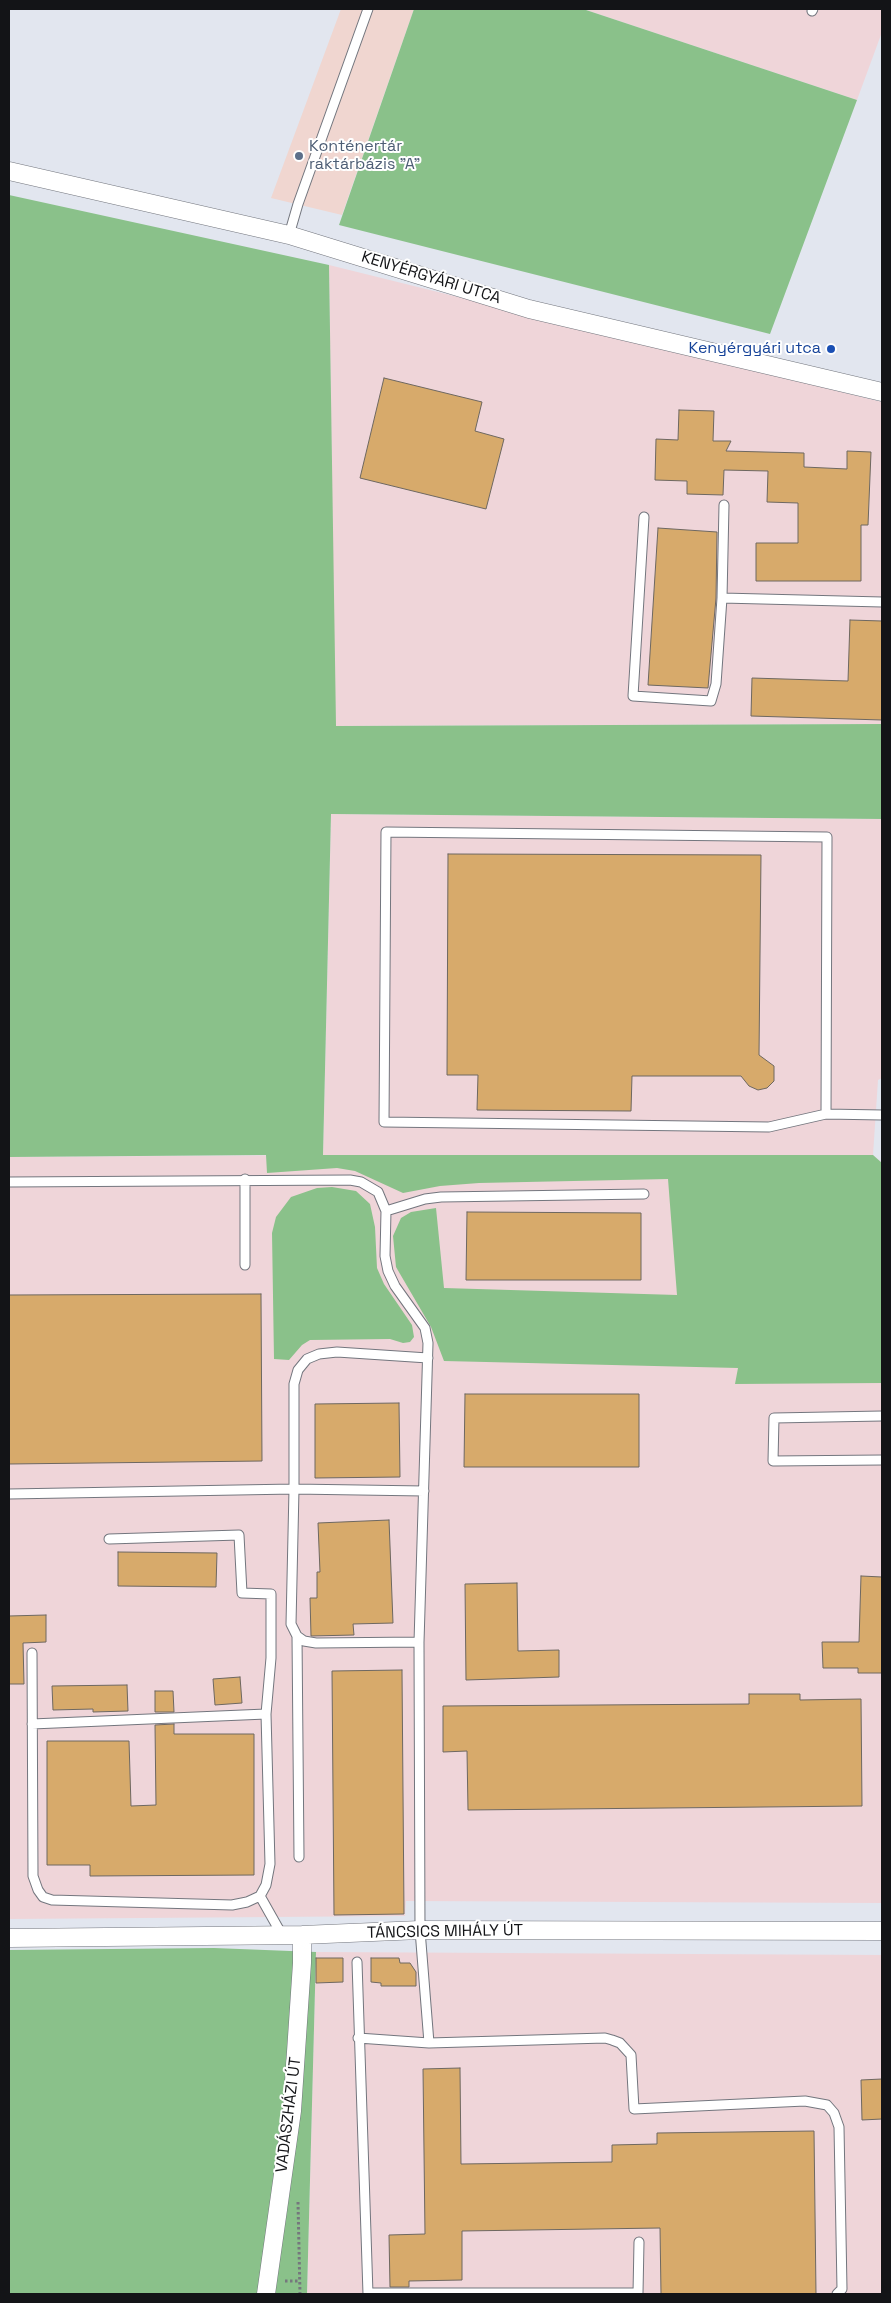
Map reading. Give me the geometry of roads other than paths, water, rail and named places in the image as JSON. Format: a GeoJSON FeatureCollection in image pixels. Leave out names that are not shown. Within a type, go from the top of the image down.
{"type":"FeatureCollection","features":[{"type":"Feature","properties":{"kind":"street","name":"KENYÉRGYÁRI UTCA"},"geometry":{"type":"LineString","coordinates":[[9,171],[289,235],[529,309],[882,392]]}},
{"type":"Feature","properties":{"kind":"street","name":"TÁNCSICS MIHÁLY ÚT"},"geometry":{"type":"LineString","coordinates":[[9,1938],[302,1935],[420,1930],[882,1931]]}},
{"type":"Feature","properties":{"kind":"street","name":"VADÁSZHÁZI ÚT"},"geometry":{"type":"LineString","coordinates":[[266,2294],[292,2111],[302,1964],[302,1935]]}},
{"type":"Feature","properties":{"kind":"lane"},"geometry":{"type":"LineString","coordinates":[[289,235],[368,9]]}},
{"type":"Feature","properties":{"kind":"lane"},"geometry":{"type":"LineString","coordinates":[[644,517],[633,696],[711,702],[716,684],[722,598],[724,506]]}},
{"type":"Feature","properties":{"kind":"lane"},"geometry":{"type":"LineString","coordinates":[[722,598],[882,602]]}},
{"type":"Feature","properties":{"kind":"lane"},"geometry":{"type":"LineString","coordinates":[[826,1114],[827,837],[386,832],[384,1122],[769,1127],[826,1114],[882,1115]]}},
{"type":"Feature","properties":{"kind":"lane"},"geometry":{"type":"LineString","coordinates":[[9,1182],[245,1179],[361,1182],[378,1192],[386,1211],[385,1256],[388,1271],[424,1328],[428,1358],[419,1642],[420,1930],[429,2043]]}},
{"type":"Feature","properties":{"kind":"lane"},"geometry":{"type":"LineString","coordinates":[[245,1179],[245,1265]]}},
{"type":"Feature","properties":{"kind":"lane"},"geometry":{"type":"LineString","coordinates":[[386,1211],[424,1199],[441,1197],[644,1194]]}},
{"type":"Feature","properties":{"kind":"lane"},"geometry":{"type":"LineString","coordinates":[[299,1857],[297,1636],[291,1624],[294,1384],[298,1370],[307,1360],[319,1354],[337,1352],[428,1358]]}},
{"type":"Feature","properties":{"kind":"lane"},"geometry":{"type":"LineString","coordinates":[[882,1416],[774,1418],[773,1461],[882,1460]]}},
{"type":"Feature","properties":{"kind":"lane"},"geometry":{"type":"LineString","coordinates":[[9,1494],[294,1489],[424,1491]]}},
{"type":"Feature","properties":{"kind":"lane"},"geometry":{"type":"LineString","coordinates":[[32,1653],[33,1876],[38,1890],[43,1897],[52,1900],[232,1905],[247,1902],[260,1896],[266,1885],[270,1864],[266,1714],[271,1658],[271,1594],[242,1594],[239,1535],[109,1539]]}},
{"type":"Feature","properties":{"kind":"lane"},"geometry":{"type":"LineString","coordinates":[[297,1636],[304,1641],[316,1642],[419,1642]]}},
{"type":"Feature","properties":{"kind":"lane"},"geometry":{"type":"LineString","coordinates":[[32,1724],[266,1714]]}},
{"type":"Feature","properties":{"kind":"lane"},"geometry":{"type":"LineString","coordinates":[[260,1896],[282,1935]]}},
{"type":"Feature","properties":{"kind":"lane"},"geometry":{"type":"LineString","coordinates":[[357,1962],[358,2038],[368,2294],[639,2294],[639,2242]]}},
{"type":"Feature","properties":{"kind":"lane"},"geometry":{"type":"LineString","coordinates":[[358,2038],[429,2043],[605,2038],[626,2048],[631,2055],[634,2109],[806,2101],[827,2106],[834,2113],[839,2127],[842,2289],[837,2294]]}},
{"type":"Feature","properties":{"kind":"place","name":"Konténertár raktárbázis \"A\""},"geometry":{"type":"Point","coordinates":[299,156]}},
{"type":"Feature","properties":{"kind":"place","name":"Kenyérgyári utca"},"geometry":{"type":"Point","coordinates":[831,349]}}]}
